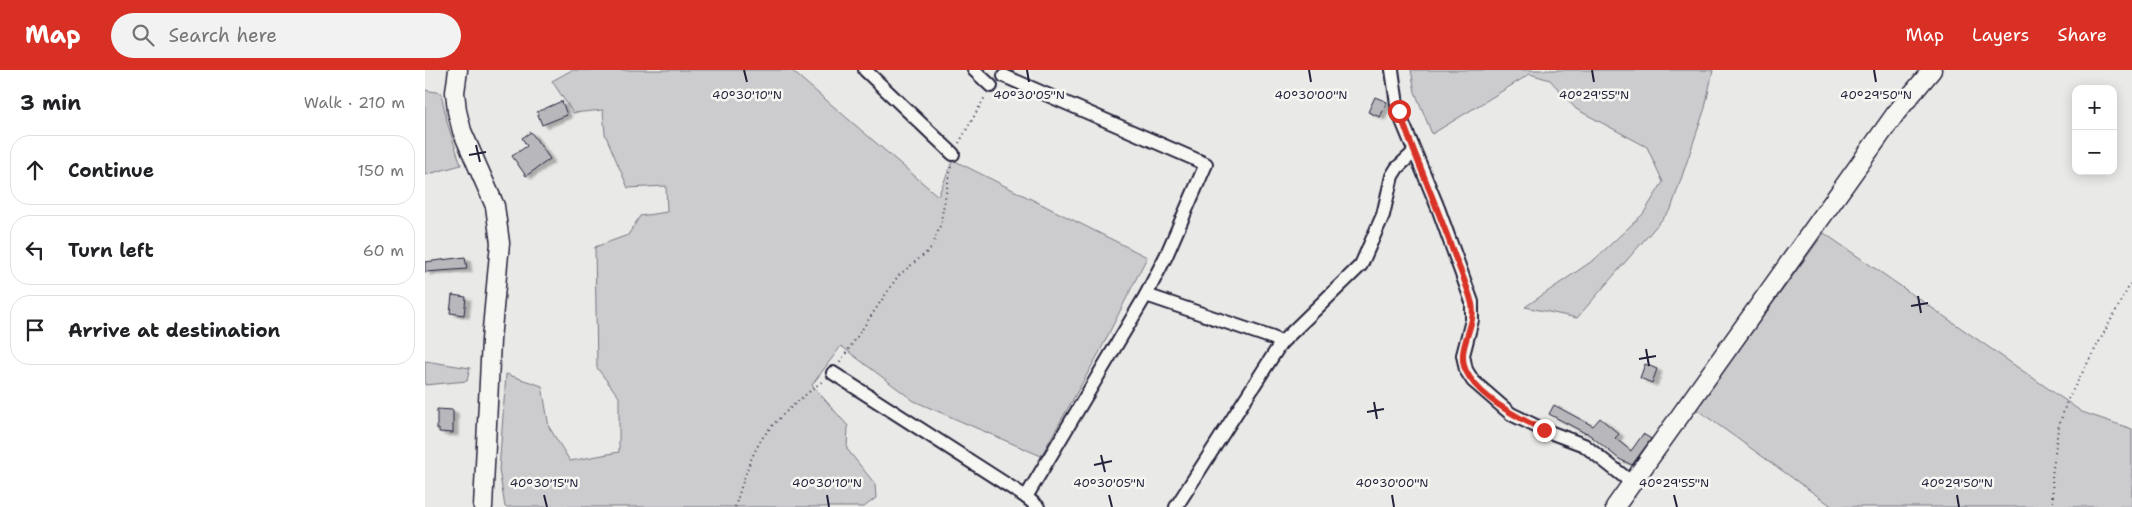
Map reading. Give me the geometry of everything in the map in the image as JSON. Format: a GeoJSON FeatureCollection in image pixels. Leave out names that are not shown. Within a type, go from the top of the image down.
{"type":"FeatureCollection","features":[{"type":"Feature","properties":{"kind":"street"},"geometry":{"type":"LineString","coordinates":[[458,70],[455,92],[457,111],[462,131],[495,206],[499,243],[491,340],[483,507]]}},
{"type":"Feature","properties":{"kind":"street"},"geometry":{"type":"LineString","coordinates":[[865,70],[953,154]]}},
{"type":"Feature","properties":{"kind":"street"},"geometry":{"type":"LineString","coordinates":[[974,70],[991,86]]}},
{"type":"Feature","properties":{"kind":"street"},"geometry":{"type":"LineString","coordinates":[[1392,70],[1399,111],[1438,208],[1472,302],[1472,320],[1463,355],[1466,370],[1473,381],[1511,414],[1544,430],[1584,445],[1631,482]]}},
{"type":"Feature","properties":{"kind":"street"},"geometry":{"type":"LineString","coordinates":[[1615,507],[1896,113],[1931,70]]}},
{"type":"Feature","properties":{"kind":"street"},"geometry":{"type":"LineString","coordinates":[[1004,76],[1206,164],[1166,256],[1146,295],[1026,497]]}},
{"type":"Feature","properties":{"kind":"street"},"geometry":{"type":"LineString","coordinates":[[1176,507],[1281,343],[1361,264],[1383,215],[1392,176],[1397,168],[1414,152]]}},
{"type":"Feature","properties":{"kind":"street"},"geometry":{"type":"LineString","coordinates":[[1146,295],[1273,338],[1281,343]]}},
{"type":"Feature","properties":{"kind":"street"},"geometry":{"type":"LineString","coordinates":[[833,373],[1026,497],[1038,507]]}},
{"type":"Feature","properties":{"kind":"path"},"geometry":{"type":"LineString","coordinates":[[735,507],[749,465],[760,440],[801,397],[833,373],[898,276],[932,248],[940,226],[953,154],[991,86]]}},
{"type":"Feature","properties":{"kind":"path"},"geometry":{"type":"LineString","coordinates":[[2053,507],[2052,476],[2058,429],[2067,401],[2132,281]]}},
{"type":"Feature","properties":{"kind":"shaded area"},"geometry":{"type":"Polygon","coordinates":[[[572,70],[791,70],[938,196],[953,160],[1147,257],[1099,353],[1041,456],[914,401],[841,346],[812,385],[848,426],[847,449],[875,484],[876,498],[864,507],[505,507],[499,470],[506,374],[542,386],[549,427],[570,461],[619,452],[619,397],[597,368],[595,247],[628,235],[640,216],[667,212],[666,186],[628,188],[605,134],[603,110],[573,113],[552,81],[572,70]]]}},
{"type":"Feature","properties":{"kind":"shaded area"},"geometry":{"type":"Polygon","coordinates":[[[1411,70],[1713,70],[1705,108],[1671,209],[1577,318],[1525,307],[1595,259],[1643,214],[1663,182],[1647,147],[1576,109],[1550,80],[1530,74],[1432,134],[1415,92],[1411,70]]]}},
{"type":"Feature","properties":{"kind":"shaded area"},"geometry":{"type":"Polygon","coordinates":[[[425,90],[441,93],[447,122],[461,165],[425,175],[425,90]]]}},
{"type":"Feature","properties":{"kind":"shaded area"},"geometry":{"type":"Polygon","coordinates":[[[1824,233],[2082,412],[2132,429],[2132,507],[1833,507],[1696,409],[1824,233]]]}},
{"type":"Feature","properties":{"kind":"shaded area"},"geometry":{"type":"Polygon","coordinates":[[[425,361],[470,368],[467,381],[425,385],[425,361]]]}},
{"type":"Feature","properties":{"kind":"building"},"geometry":{"type":"Polygon","coordinates":[[[1375,97],[1387,102],[1380,117],[1368,112],[1375,97]]]}},
{"type":"Feature","properties":{"kind":"building"},"geometry":{"type":"Polygon","coordinates":[[[562,101],[567,115],[542,125],[537,112],[562,101]]]}},
{"type":"Feature","properties":{"kind":"building"},"geometry":{"type":"Polygon","coordinates":[[[531,132],[550,159],[526,176],[512,156],[527,146],[522,138],[531,132]]]}},
{"type":"Feature","properties":{"kind":"building"},"geometry":{"type":"Polygon","coordinates":[[[465,257],[467,269],[425,272],[425,262],[465,257]]]}},
{"type":"Feature","properties":{"kind":"building"},"geometry":{"type":"Polygon","coordinates":[[[452,295],[466,297],[464,315],[450,313],[452,295]]]}},
{"type":"Feature","properties":{"kind":"building"},"geometry":{"type":"Polygon","coordinates":[[[1645,364],[1657,369],[1652,383],[1640,378],[1645,364]]]}},
{"type":"Feature","properties":{"kind":"building"},"geometry":{"type":"Polygon","coordinates":[[[1554,405],[1593,426],[1600,418],[1619,434],[1615,438],[1631,451],[1643,434],[1651,439],[1632,465],[1619,459],[1586,432],[1549,414],[1554,405]]]}},
{"type":"Feature","properties":{"kind":"building"},"geometry":{"type":"Polygon","coordinates":[[[437,409],[453,410],[453,433],[439,432],[439,429],[437,429],[437,409]]]}},
{"type":"Feature","properties":{"kind":"route"},"geometry":{"type":"LineString","coordinates":[[1399,111],[1438,208],[1472,302],[1472,320],[1463,355],[1466,370],[1473,381],[1511,414],[1544,430]]}}]}
